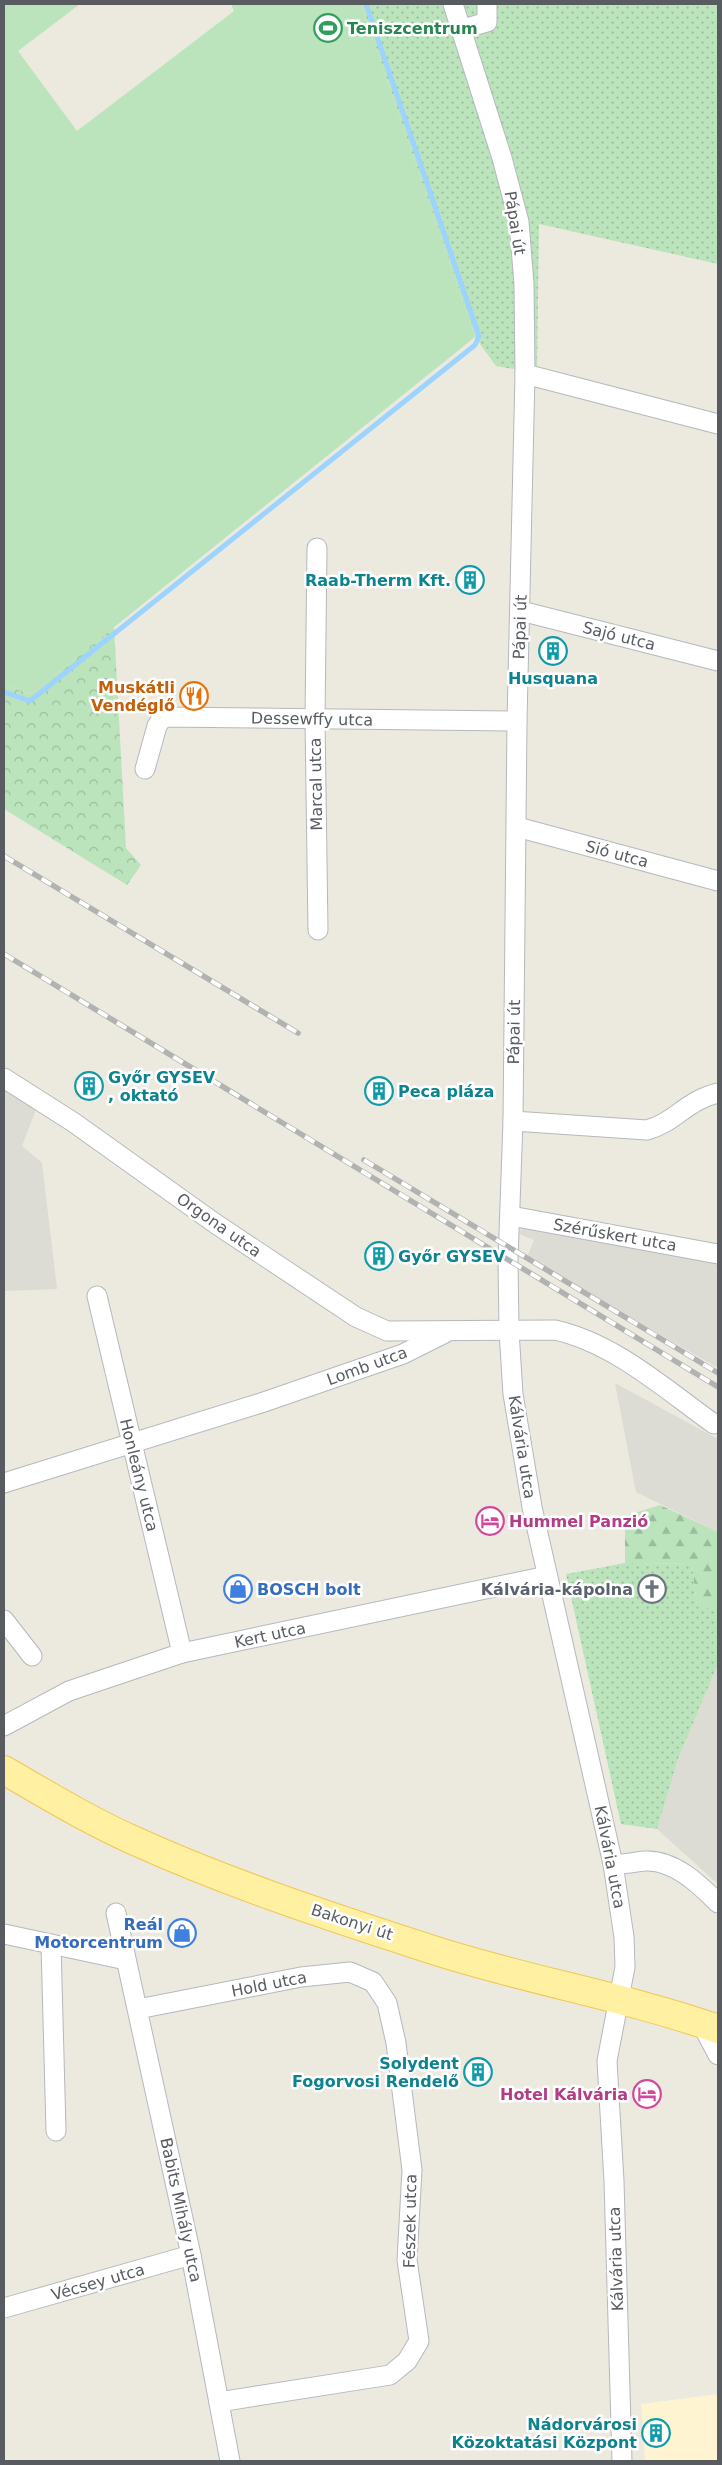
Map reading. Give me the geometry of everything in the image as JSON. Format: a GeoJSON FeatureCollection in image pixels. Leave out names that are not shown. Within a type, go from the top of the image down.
{"type":"FeatureCollection","features":[{"type":"Feature","properties":{"kind":"main road","name":"Bakonyi út"},"geometry":{"type":"LineString","coordinates":[[4,1770],[77,1813],[135,1841],[214,1873],[430,1949],[710,2026]]}},
{"type":"Feature","properties":{"kind":"street","name":"Pápai út"},"geometry":{"type":"LineString","coordinates":[[454,4],[502,158],[518,222],[524,284],[525,374],[517,721],[513,1121],[508,1260]]}},
{"type":"Feature","properties":{"kind":"street"},"geometry":{"type":"LineString","coordinates":[[462,29],[487,22],[487,4]]}},
{"type":"Feature","properties":{"kind":"street"},"geometry":{"type":"LineString","coordinates":[[525,374],[718,424]]}},
{"type":"Feature","properties":{"kind":"street","name":"Marcal utca"},"geometry":{"type":"LineString","coordinates":[[317,548],[314,720],[318,930]]}},
{"type":"Feature","properties":{"kind":"street","name":"Sajó utca"},"geometry":{"type":"LineString","coordinates":[[521,611],[718,661]]}},
{"type":"Feature","properties":{"kind":"street","name":"Dessewffy utca"},"geometry":{"type":"LineString","coordinates":[[145,769],[157,726],[163,717],[517,721]]}},
{"type":"Feature","properties":{"kind":"street","name":"Sió utca"},"geometry":{"type":"LineString","coordinates":[[516,827],[718,881]]}},
{"type":"Feature","properties":{"kind":"street","name":"Orgona utca"},"geometry":{"type":"LineString","coordinates":[[4,1078],[73,1122],[216,1224],[356,1317],[387,1330],[448,1331]]}},
{"type":"Feature","properties":{"kind":"street"},"geometry":{"type":"LineString","coordinates":[[513,1121],[647,1130],[659,1127],[702,1096],[718,1093]]}},
{"type":"Feature","properties":{"kind":"street","name":"Szérűskert utca"},"geometry":{"type":"LineString","coordinates":[[511,1216],[718,1254]]}},
{"type":"Feature","properties":{"kind":"street","name":"Kálvária utca"},"geometry":{"type":"LineString","coordinates":[[508,1260],[509,1331],[513,1394],[532,1507],[614,1864],[624,1937],[626,1967],[607,2061],[614,2181],[622,2461]]}},
{"type":"Feature","properties":{"kind":"street","name":"Honleány utca"},"geometry":{"type":"LineString","coordinates":[[97,1296],[182,1653]]}},
{"type":"Feature","properties":{"kind":"street","name":"Lomb utca"},"geometry":{"type":"LineString","coordinates":[[4,1483],[261,1403],[403,1354],[448,1331],[554,1330],[579,1335],[607,1349],[714,1424]]}},
{"type":"Feature","properties":{"kind":"street","name":"Kert utca"},"geometry":{"type":"LineString","coordinates":[[4,1726],[69,1691],[182,1653],[547,1576]]}},
{"type":"Feature","properties":{"kind":"street"},"geometry":{"type":"LineString","coordinates":[[4,1620],[32,1656]]}},
{"type":"Feature","properties":{"kind":"street"},"geometry":{"type":"LineString","coordinates":[[614,1864],[627,1865],[645,1861],[660,1862],[685,1874],[718,1903]]}},
{"type":"Feature","properties":{"kind":"street","name":"Babits Mihály utca"},"geometry":{"type":"LineString","coordinates":[[116,1913],[192,2255],[230,2461]]}},
{"type":"Feature","properties":{"kind":"street"},"geometry":{"type":"LineString","coordinates":[[4,1934],[126,1960]]}},
{"type":"Feature","properties":{"kind":"street"},"geometry":{"type":"LineString","coordinates":[[51,1944],[56,2131]]}},
{"type":"Feature","properties":{"kind":"street","name":"Hold utca"},"geometry":{"type":"LineString","coordinates":[[138,2009],[301,1977],[350,1972],[373,1982],[387,2003]]}},
{"type":"Feature","properties":{"kind":"street","name":"Fészek utca"},"geometry":{"type":"LineString","coordinates":[[218,2402],[390,2375],[407,2361],[419,2342],[407,2260],[412,2170],[396,2043],[387,2003]]}},
{"type":"Feature","properties":{"kind":"street"},"geometry":{"type":"LineString","coordinates":[[710,2026],[718,2055]]}},
{"type":"Feature","properties":{"kind":"street","name":"Vécsey utca"},"geometry":{"type":"LineString","coordinates":[[4,2308],[192,2255]]}},
{"type":"Feature","properties":{"kind":"shaded area"},"geometry":{"type":"Polygon","coordinates":[[[4,1075],[40,1099],[22,1146],[42,1163],[57,1289],[4,1291],[4,1075]]]}},
{"type":"Feature","properties":{"kind":"shaded area"},"geometry":{"type":"Polygon","coordinates":[[[521,1225],[718,1260],[718,1368],[527,1257],[534,1240],[520,1234],[521,1225]]]}},
{"type":"Feature","properties":{"kind":"shaded area"},"geometry":{"type":"Polygon","coordinates":[[[615,1383],[718,1439],[718,1532],[636,1492],[615,1383]]]}},
{"type":"Feature","properties":{"kind":"shaded area"},"geometry":{"type":"Polygon","coordinates":[[[718,1664],[718,1884],[657,1829],[678,1759],[718,1664]]]}},
{"type":"Feature","properties":{"kind":"shaded area","name":"Nádorvárosi Közoktatási Központ"},"geometry":{"type":"Polygon","coordinates":[[[718,2394],[718,2461],[645,2461],[641,2404],[718,2394]]]}},
{"type":"Feature","properties":{"kind":"green space"},"geometry":{"type":"Polygon","coordinates":[[[4,4],[80,4],[18,51],[77,131],[234,11],[231,4],[361,4],[475,337],[31,694],[4,685],[4,4]]]}},
{"type":"Feature","properties":{"kind":"green space"},"geometry":{"type":"Polygon","coordinates":[[[361,4],[718,4],[718,264],[539,224],[537,373],[496,366],[475,337],[361,4]]]}},
{"type":"Feature","properties":{"kind":"green space"},"geometry":{"type":"Polygon","coordinates":[[[114,627],[126,848],[141,865],[127,885],[4,809],[4,685],[31,694],[114,627]]]}},
{"type":"Feature","properties":{"kind":"green space"},"geometry":{"type":"Polygon","coordinates":[[[660,1505],[718,1532],[718,1626],[715,1624],[715,1609],[697,1607],[692,1564],[625,1563],[625,1516],[660,1505]]]}},
{"type":"Feature","properties":{"kind":"green space"},"geometry":{"type":"Polygon","coordinates":[[[625,1563],[692,1564],[697,1606],[715,1609],[715,1624],[718,1626],[718,1664],[678,1759],[657,1829],[621,1824],[566,1574],[625,1563]]]}},
{"type":"Feature","properties":{"kind":"waterway"},"geometry":{"type":"LineString","coordinates":[[4,692],[30,701],[475,345],[479,336],[366,4]]}},
{"type":"Feature","properties":{"kind":"railway"},"geometry":{"type":"LineString","coordinates":[[4,856],[298,1033]]}},
{"type":"Feature","properties":{"kind":"railway"},"geometry":{"type":"LineString","coordinates":[[4,954],[718,1387]]}},
{"type":"Feature","properties":{"kind":"railway"},"geometry":{"type":"LineString","coordinates":[[364,1160],[718,1373]]}},
{"type":"Feature","properties":{"kind":"place","name":"Teniszcentrum"},"geometry":{"type":"Point","coordinates":[328,28]}},
{"type":"Feature","properties":{"kind":"place","name":"Raab-Therm Kft."},"geometry":{"type":"Point","coordinates":[470,580]}},
{"type":"Feature","properties":{"kind":"place","name":"Husquana"},"geometry":{"type":"Point","coordinates":[553,651]}},
{"type":"Feature","properties":{"kind":"place","name":"Muskátli Vendéglő"},"geometry":{"type":"Point","coordinates":[194,696]}},
{"type":"Feature","properties":{"kind":"place","name":"Győr GYSEV , oktató"},"geometry":{"type":"Point","coordinates":[89,1086]}},
{"type":"Feature","properties":{"kind":"place","name":"Peca pláza"},"geometry":{"type":"Point","coordinates":[379,1091]}},
{"type":"Feature","properties":{"kind":"place","name":"Győr GYSEV"},"geometry":{"type":"Point","coordinates":[379,1256]}},
{"type":"Feature","properties":{"kind":"place","name":"Hummel Panzió"},"geometry":{"type":"Point","coordinates":[490,1521]}},
{"type":"Feature","properties":{"kind":"place","name":"BOSCH bolt"},"geometry":{"type":"Point","coordinates":[238,1589]}},
{"type":"Feature","properties":{"kind":"place","name":"Kálvária-kápolna"},"geometry":{"type":"Point","coordinates":[652,1589]}},
{"type":"Feature","properties":{"kind":"place","name":"Reál Motorcentrum"},"geometry":{"type":"Point","coordinates":[182,1933]}},
{"type":"Feature","properties":{"kind":"place","name":"Solydent Fogorvosi Rendelő"},"geometry":{"type":"Point","coordinates":[478,2072]}},
{"type":"Feature","properties":{"kind":"place","name":"Hotel Kálvária"},"geometry":{"type":"Point","coordinates":[647,2094]}},
{"type":"Feature","properties":{"kind":"place","name":"Nádorvárosi Közoktatási Központ"},"geometry":{"type":"Point","coordinates":[656,2433]}}]}
